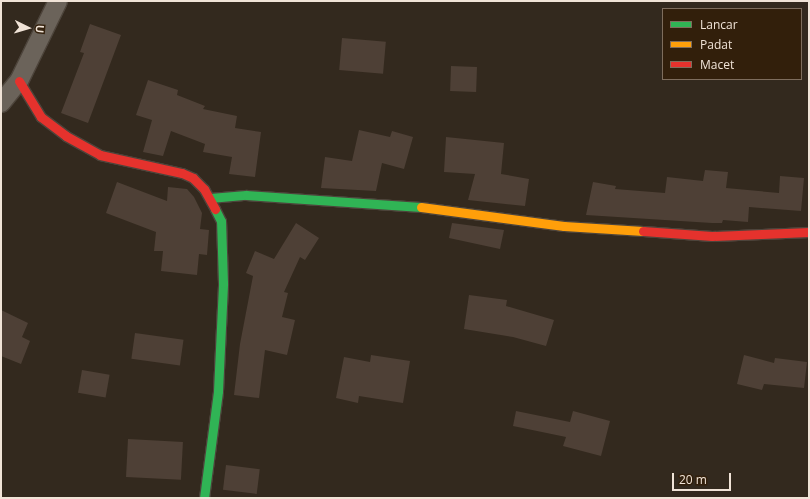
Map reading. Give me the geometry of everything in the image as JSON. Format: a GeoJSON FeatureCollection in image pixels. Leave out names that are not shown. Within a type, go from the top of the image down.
{"type":"FeatureCollection","features":[{"type":"Feature","properties":{"kind":"street"},"geometry":{"type":"LineString","coordinates":[[1,103],[19,81],[58,1]]}},
{"type":"Feature","properties":{"kind":"street"},"geometry":{"type":"LineString","coordinates":[[19,81],[41,117],[66,136],[100,155],[182,173],[193,178],[210,198],[221,221],[223,283],[218,391],[204,498]]}},
{"type":"Feature","properties":{"kind":"street"},"geometry":{"type":"LineString","coordinates":[[210,198],[246,195],[434,208],[564,226],[712,236],[809,232]]}},
{"type":"Feature","properties":{"kind":"building"},"geometry":{"type":"Polygon","coordinates":[[[90,24],[121,35],[88,123],[61,113],[84,53],[80,52],[90,24]]]}},
{"type":"Feature","properties":{"kind":"building"},"geometry":{"type":"Polygon","coordinates":[[[342,38],[386,42],[383,74],[339,70],[342,38]]]}},
{"type":"Feature","properties":{"kind":"building"},"geometry":{"type":"Polygon","coordinates":[[[451,66],[477,67],[476,92],[450,91],[451,66]]]}},
{"type":"Feature","properties":{"kind":"building"},"geometry":{"type":"Polygon","coordinates":[[[148,80],[178,90],[177,95],[205,106],[203,109],[237,116],[235,128],[261,132],[255,177],[229,174],[232,157],[203,152],[205,144],[171,131],[163,156],[143,152],[152,120],[136,115],[148,80]]]}},
{"type":"Feature","properties":{"kind":"building"},"geometry":{"type":"Polygon","coordinates":[[[359,130],[390,137],[392,131],[413,137],[404,169],[382,163],[376,191],[321,188],[325,157],[352,161],[359,130]]]}},
{"type":"Feature","properties":{"kind":"building"},"geometry":{"type":"Polygon","coordinates":[[[446,137],[504,143],[501,174],[529,179],[525,206],[468,200],[475,174],[444,172],[446,137]]]}},
{"type":"Feature","properties":{"kind":"building"},"geometry":{"type":"Polygon","coordinates":[[[705,170],[728,172],[726,188],[779,193],[780,176],[804,178],[801,211],[749,207],[748,222],[723,220],[722,223],[586,215],[593,182],[616,186],[615,189],[665,193],[667,177],[703,181],[705,170]]]}},
{"type":"Feature","properties":{"kind":"building"},"geometry":{"type":"Polygon","coordinates":[[[117,182],[167,201],[168,187],[187,189],[194,197],[202,213],[200,229],[209,230],[207,255],[199,254],[197,275],[161,271],[163,251],[154,251],[156,232],[106,213],[117,182]]]}},
{"type":"Feature","properties":{"kind":"building"},"geometry":{"type":"Polygon","coordinates":[[[296,223],[319,238],[305,260],[300,257],[284,292],[288,293],[282,317],[295,320],[287,355],[265,350],[259,398],[234,395],[240,344],[253,276],[246,273],[255,251],[274,259],[296,223]]]}},
{"type":"Feature","properties":{"kind":"building"},"geometry":{"type":"Polygon","coordinates":[[[452,223],[504,230],[500,249],[449,238],[452,223]]]}},
{"type":"Feature","properties":{"kind":"building"},"geometry":{"type":"Polygon","coordinates":[[[469,295],[507,300],[506,306],[554,320],[546,346],[513,337],[464,329],[469,295]]]}},
{"type":"Feature","properties":{"kind":"building"},"geometry":{"type":"Polygon","coordinates":[[[1,310],[28,323],[22,337],[30,341],[21,364],[1,356],[1,310]]]}},
{"type":"Feature","properties":{"kind":"building"},"geometry":{"type":"Polygon","coordinates":[[[135,333],[184,340],[180,366],[131,359],[135,333]]]}},
{"type":"Feature","properties":{"kind":"building"},"geometry":{"type":"Polygon","coordinates":[[[371,355],[410,361],[403,403],[359,396],[358,403],[336,398],[344,357],[370,362],[371,355]]]}},
{"type":"Feature","properties":{"kind":"building"},"geometry":{"type":"Polygon","coordinates":[[[744,355],[774,363],[775,358],[807,362],[804,388],[764,384],[762,390],[737,384],[744,355]]]}},
{"type":"Feature","properties":{"kind":"building"},"geometry":{"type":"Polygon","coordinates":[[[82,370],[110,375],[106,398],[78,393],[82,370]]]}},
{"type":"Feature","properties":{"kind":"building"},"geometry":{"type":"Polygon","coordinates":[[[516,411],[570,422],[573,411],[610,421],[601,456],[563,446],[566,437],[513,426],[516,411]]]}},
{"type":"Feature","properties":{"kind":"building"},"geometry":{"type":"Polygon","coordinates":[[[128,439],[183,442],[181,480],[126,477],[128,439]]]}},
{"type":"Feature","properties":{"kind":"building"},"geometry":{"type":"Polygon","coordinates":[[[226,465],[260,469],[257,494],[223,490],[226,465]]]}},
{"type":"Feature","properties":{"kind":"traffic: fast"},"geometry":{"type":"LineString","coordinates":[[210,198],[246,195],[421,207]]}},
{"type":"Feature","properties":{"kind":"traffic: fast"},"geometry":{"type":"LineString","coordinates":[[204,498],[218,391],[223,283],[221,221],[215,209]]}},
{"type":"Feature","properties":{"kind":"traffic: slow"},"geometry":{"type":"LineString","coordinates":[[421,207],[564,226],[643,231]]}},
{"type":"Feature","properties":{"kind":"traffic: jam"},"geometry":{"type":"LineString","coordinates":[[19,81],[41,117],[66,136],[100,155],[182,173],[193,178],[204,189],[215,209]]}},
{"type":"Feature","properties":{"kind":"traffic: jam"},"geometry":{"type":"LineString","coordinates":[[643,231],[712,236],[809,232]]}}]}
